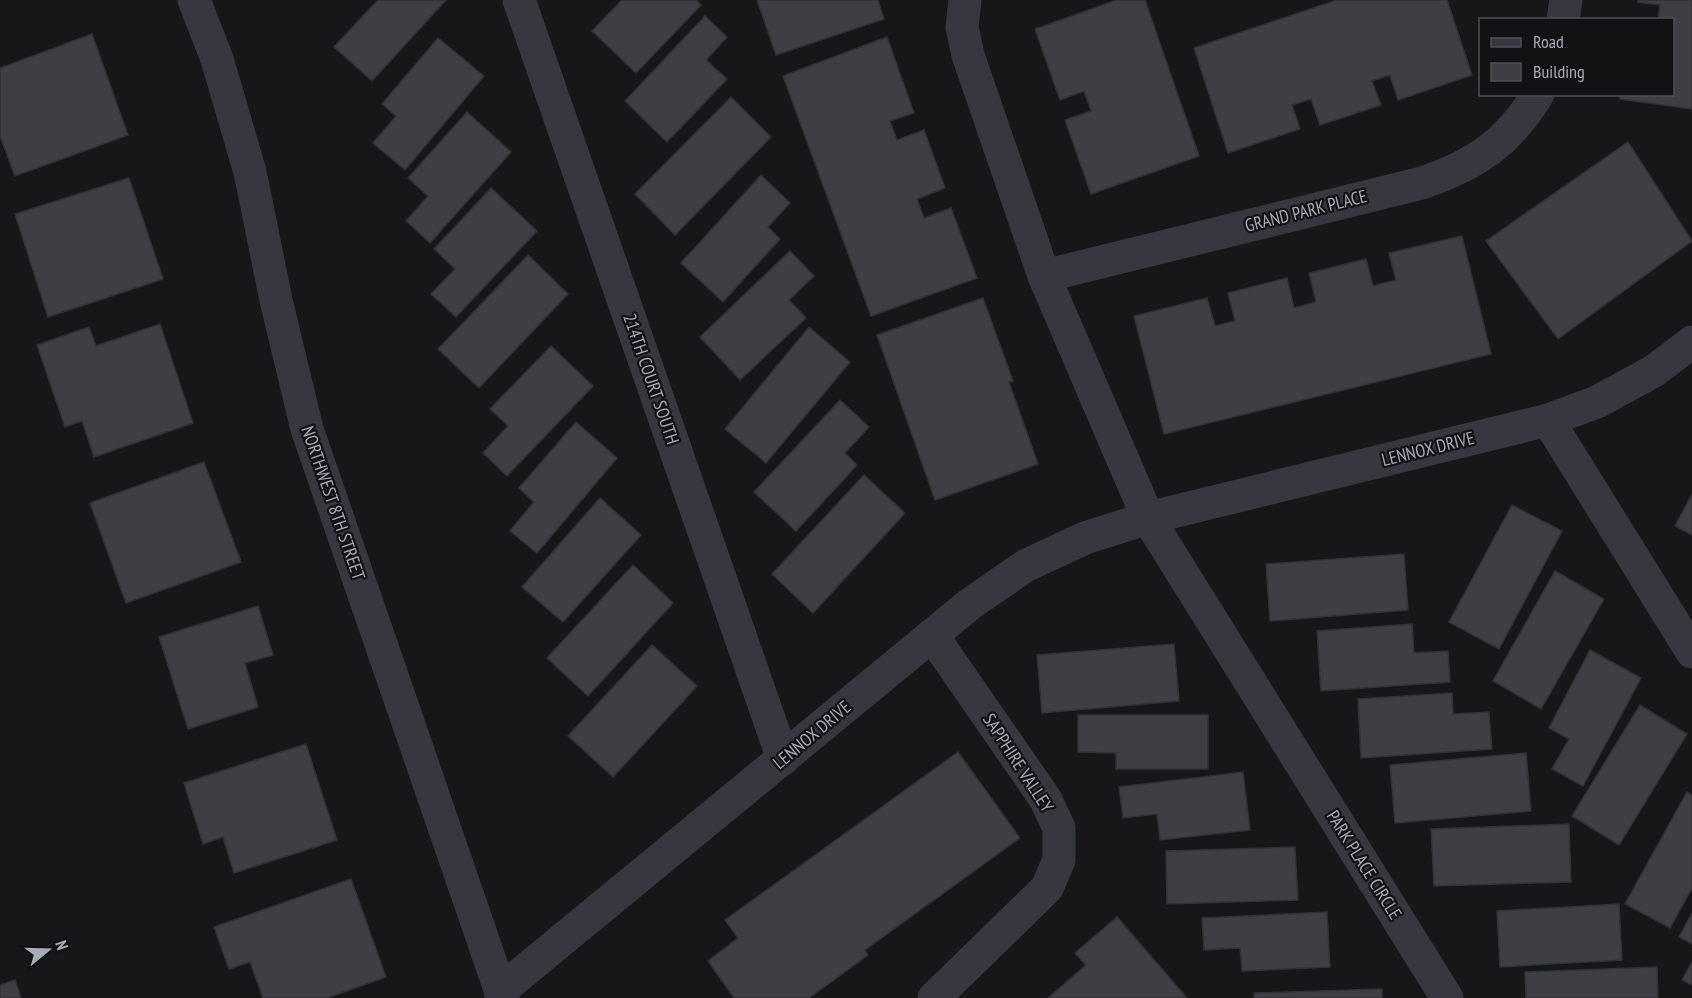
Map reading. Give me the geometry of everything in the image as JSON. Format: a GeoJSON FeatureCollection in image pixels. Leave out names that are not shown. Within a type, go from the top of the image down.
{"type":"FeatureCollection","features":[{"type":"Feature","properties":{"kind":"street","name":"NORTHWEST 8TH STREET"},"geometry":{"type":"LineString","coordinates":[[194,0],[217,59],[250,172],[276,300],[307,429],[501,994]]}},
{"type":"Feature","properties":{"kind":"street","name":"214TH COURT SOUTH"},"geometry":{"type":"LineString","coordinates":[[519,0],[783,759]]}},
{"type":"Feature","properties":{"kind":"street"},"geometry":{"type":"LineString","coordinates":[[965,0],[962,27],[968,55],[1044,276],[1148,518]]}},
{"type":"Feature","properties":{"kind":"street"},"geometry":{"type":"LineString","coordinates":[[1563,18],[1566,0]]}},
{"type":"Feature","properties":{"kind":"street","name":"GRAND PARK PLACE"},"geometry":{"type":"LineString","coordinates":[[1044,276],[1422,183],[1453,172],[1481,156],[1504,138],[1528,112],[1537,96]]}},
{"type":"Feature","properties":{"kind":"street","name":"LENNOX DRIVE"},"geometry":{"type":"LineString","coordinates":[[501,994],[932,635],[970,604],[1025,566],[1085,538],[1148,518],[1548,420],[1597,402],[1654,371],[1692,342]]}},
{"type":"Feature","properties":{"kind":"street"},"geometry":{"type":"LineString","coordinates":[[1548,420],[1692,652]]}},
{"type":"Feature","properties":{"kind":"street","name":"PARK PLACE CIRCLE"},"geometry":{"type":"LineString","coordinates":[[1148,518],[1447,998]]}},
{"type":"Feature","properties":{"kind":"street","name":"SAPPHIRE VALLEY"},"geometry":{"type":"LineString","coordinates":[[932,635],[1046,800],[1059,828],[1059,860],[1047,888],[933,998]]}},
{"type":"Feature","properties":{"kind":"building"},"geometry":{"type":"Polygon","coordinates":[[[378,0],[446,0],[372,81],[334,47],[378,0]]]}},
{"type":"Feature","properties":{"kind":"building"},"geometry":{"type":"Polygon","coordinates":[[[622,0],[696,0],[701,5],[636,73],[592,31],[622,0]]]}},
{"type":"Feature","properties":{"kind":"building"},"geometry":{"type":"Polygon","coordinates":[[[757,0],[878,0],[884,19],[776,55],[757,0]]]}},
{"type":"Feature","properties":{"kind":"building"},"geometry":{"type":"Polygon","coordinates":[[[1117,0],[1145,0],[1199,156],[1091,194],[1065,120],[1091,111],[1084,91],[1060,100],[1035,29],[1117,0]]]}},
{"type":"Feature","properties":{"kind":"building"},"geometry":{"type":"Polygon","coordinates":[[[1337,0],[1447,0],[1472,75],[1398,100],[1390,75],[1372,81],[1381,105],[1320,125],[1311,99],[1292,105],[1300,129],[1228,153],[1194,48],[1337,0]]]}},
{"type":"Feature","properties":{"kind":"building"},"geometry":{"type":"Polygon","coordinates":[[[1638,0],[1692,0],[1692,109],[1620,99],[1620,96],[1674,96],[1674,18],[1658,18],[1660,5],[1638,2],[1638,0]]]}},
{"type":"Feature","properties":{"kind":"building"},"geometry":{"type":"Polygon","coordinates":[[[705,16],[727,37],[706,60],[727,79],[667,142],[625,101],[705,16]]]}},
{"type":"Feature","properties":{"kind":"building"},"geometry":{"type":"Polygon","coordinates":[[[92,34],[128,135],[15,176],[0,136],[0,68],[92,34]]]}},
{"type":"Feature","properties":{"kind":"building"},"geometry":{"type":"Polygon","coordinates":[[[887,37],[914,113],[890,121],[897,140],[924,130],[945,188],[917,199],[924,218],[951,208],[977,278],[871,316],[783,76],[887,37]]]}},
{"type":"Feature","properties":{"kind":"building"},"geometry":{"type":"Polygon","coordinates":[[[438,38],[484,76],[405,170],[373,143],[396,116],[382,104],[438,38]]]}},
{"type":"Feature","properties":{"kind":"building"},"geometry":{"type":"Polygon","coordinates":[[[731,97],[771,137],[675,235],[635,194],[731,97]]]}},
{"type":"Feature","properties":{"kind":"building"},"geometry":{"type":"Polygon","coordinates":[[[467,112],[511,152],[430,243],[406,221],[428,196],[408,178],[467,112]]]}},
{"type":"Feature","properties":{"kind":"building"},"geometry":{"type":"Polygon","coordinates":[[[1628,142],[1692,241],[1558,339],[1486,241],[1628,142]]]}},
{"type":"Feature","properties":{"kind":"building"},"geometry":{"type":"Polygon","coordinates":[[[761,175],[790,203],[768,227],[780,239],[723,302],[681,263],[761,175]]]}},
{"type":"Feature","properties":{"kind":"building"},"geometry":{"type":"Polygon","coordinates":[[[129,178],[163,279],[48,317],[15,214],[129,178]]]}},
{"type":"Feature","properties":{"kind":"building"},"geometry":{"type":"Polygon","coordinates":[[[491,188],[537,231],[456,317],[431,294],[455,269],[434,249],[491,188]]]}},
{"type":"Feature","properties":{"kind":"building"},"geometry":{"type":"Polygon","coordinates":[[[1462,236],[1491,354],[1164,434],[1134,316],[1207,298],[1215,326],[1235,321],[1228,293],[1287,278],[1294,308],[1316,302],[1309,273],[1366,259],[1373,286],[1396,280],[1389,253],[1462,236]]]}},
{"type":"Feature","properties":{"kind":"building"},"geometry":{"type":"Polygon","coordinates":[[[790,251],[814,276],[789,300],[806,318],[740,380],[700,337],[790,251]]]}},
{"type":"Feature","properties":{"kind":"building"},"geometry":{"type":"Polygon","coordinates":[[[528,255],[568,294],[479,388],[438,349],[528,255]]]}},
{"type":"Feature","properties":{"kind":"building"},"geometry":{"type":"Polygon","coordinates":[[[983,298],[1013,381],[1009,382],[1038,464],[935,500],[877,335],[983,298]]]}},
{"type":"Feature","properties":{"kind":"building"},"geometry":{"type":"Polygon","coordinates":[[[160,324],[193,423],[94,457],[82,421],[65,427],[37,345],[89,327],[96,346],[160,324]]]}},
{"type":"Feature","properties":{"kind":"building"},"geometry":{"type":"Polygon","coordinates":[[[809,327],[850,362],[766,463],[725,429],[809,327]]]}},
{"type":"Feature","properties":{"kind":"building"},"geometry":{"type":"Polygon","coordinates":[[[551,346],[593,386],[507,476],[483,453],[508,426],[490,409],[551,346]]]}},
{"type":"Feature","properties":{"kind":"building"},"geometry":{"type":"Polygon","coordinates":[[[840,400],[869,427],[845,453],[857,465],[796,531],[754,492],[840,400]]]}},
{"type":"Feature","properties":{"kind":"building"},"geometry":{"type":"Polygon","coordinates":[[[576,422],[617,458],[537,553],[510,531],[534,502],[519,488],[576,422]]]}},
{"type":"Feature","properties":{"kind":"building"},"geometry":{"type":"Polygon","coordinates":[[[204,462],[241,562],[126,603],[90,503],[204,462]]]}},
{"type":"Feature","properties":{"kind":"building"},"geometry":{"type":"Polygon","coordinates":[[[864,475],[905,513],[813,613],[772,574],[864,475]]]}},
{"type":"Feature","properties":{"kind":"building"},"geometry":{"type":"Polygon","coordinates":[[[1692,494],[1692,535],[1675,526],[1692,494]]]}},
{"type":"Feature","properties":{"kind":"building"},"geometry":{"type":"Polygon","coordinates":[[[600,498],[641,535],[563,622],[522,587],[600,498]]]}},
{"type":"Feature","properties":{"kind":"building"},"geometry":{"type":"Polygon","coordinates":[[[1512,505],[1562,531],[1499,649],[1449,622],[1512,505]]]}},
{"type":"Feature","properties":{"kind":"building"},"geometry":{"type":"Polygon","coordinates":[[[1404,554],[1408,610],[1270,621],[1266,564],[1404,554]]]}},
{"type":"Feature","properties":{"kind":"building"},"geometry":{"type":"Polygon","coordinates":[[[633,565],[673,603],[588,696],[547,658],[633,565]]]}},
{"type":"Feature","properties":{"kind":"building"},"geometry":{"type":"Polygon","coordinates":[[[1555,571],[1604,599],[1541,709],[1493,681],[1555,571]]]}},
{"type":"Feature","properties":{"kind":"building"},"geometry":{"type":"Polygon","coordinates":[[[258,606],[273,655],[245,663],[258,707],[188,729],[159,637],[258,606]]]}},
{"type":"Feature","properties":{"kind":"building"},"geometry":{"type":"Polygon","coordinates":[[[1412,624],[1414,653],[1448,651],[1450,682],[1321,691],[1317,631],[1412,624]]]}},
{"type":"Feature","properties":{"kind":"building"},"geometry":{"type":"Polygon","coordinates":[[[1174,644],[1179,701],[1042,713],[1037,655],[1174,644]]]}},
{"type":"Feature","properties":{"kind":"building"},"geometry":{"type":"Polygon","coordinates":[[[652,645],[697,686],[613,777],[568,736],[652,645]]]}},
{"type":"Feature","properties":{"kind":"building"},"geometry":{"type":"Polygon","coordinates":[[[1590,650],[1641,678],[1583,786],[1552,769],[1569,739],[1549,728],[1590,650]]]}},
{"type":"Feature","properties":{"kind":"building"},"geometry":{"type":"Polygon","coordinates":[[[1452,693],[1453,714],[1489,712],[1492,749],[1361,758],[1358,699],[1452,693]]]}},
{"type":"Feature","properties":{"kind":"building"},"geometry":{"type":"Polygon","coordinates":[[[1640,705],[1687,734],[1619,845],[1572,816],[1640,705]]]}},
{"type":"Feature","properties":{"kind":"building"},"geometry":{"type":"Polygon","coordinates":[[[1078,715],[1208,715],[1208,769],[1116,769],[1116,753],[1078,752],[1078,715]]]}},
{"type":"Feature","properties":{"kind":"building"},"geometry":{"type":"Polygon","coordinates":[[[306,744],[337,840],[234,873],[223,837],[203,844],[184,783],[306,744]]]}},
{"type":"Feature","properties":{"kind":"building"},"geometry":{"type":"Polygon","coordinates":[[[958,752],[1020,838],[865,950],[868,955],[809,998],[734,998],[708,961],[738,938],[725,920],[958,752]]]}},
{"type":"Feature","properties":{"kind":"building"},"geometry":{"type":"Polygon","coordinates":[[[1526,753],[1531,811],[1395,823],[1390,765],[1526,753]]]}},
{"type":"Feature","properties":{"kind":"building"},"geometry":{"type":"Polygon","coordinates":[[[1243,772],[1250,830],[1160,840],[1157,814],[1123,818],[1119,787],[1243,772]]]}},
{"type":"Feature","properties":{"kind":"building"},"geometry":{"type":"Polygon","coordinates":[[[1687,792],[1692,795],[1692,888],[1670,928],[1625,904],[1687,792]]]}},
{"type":"Feature","properties":{"kind":"building"},"geometry":{"type":"Polygon","coordinates":[[[1569,824],[1571,882],[1434,886],[1431,829],[1569,824]]]}},
{"type":"Feature","properties":{"kind":"building"},"geometry":{"type":"Polygon","coordinates":[[[1295,847],[1298,900],[1167,904],[1166,851],[1295,847]]]}},
{"type":"Feature","properties":{"kind":"building"},"geometry":{"type":"Polygon","coordinates":[[[351,879],[386,977],[327,998],[263,998],[250,962],[229,969],[214,927],[351,879]]]}},
{"type":"Feature","properties":{"kind":"building"},"geometry":{"type":"Polygon","coordinates":[[[1619,904],[1622,960],[1500,967],[1497,911],[1619,904]]]}},
{"type":"Feature","properties":{"kind":"building"},"geometry":{"type":"Polygon","coordinates":[[[1327,912],[1330,967],[1242,971],[1240,948],[1204,950],[1202,918],[1327,912]]]}},
{"type":"Feature","properties":{"kind":"building"},"geometry":{"type":"Polygon","coordinates":[[[1692,913],[1692,944],[1679,937],[1692,913]]]}},
{"type":"Feature","properties":{"kind":"building"},"geometry":{"type":"Polygon","coordinates":[[[1117,917],[1187,998],[1048,998],[1086,965],[1075,953],[1117,917]]]}},
{"type":"Feature","properties":{"kind":"building"},"geometry":{"type":"Polygon","coordinates":[[[1692,962],[1692,985],[1682,980],[1692,962]]]}},
{"type":"Feature","properties":{"kind":"building"},"geometry":{"type":"Polygon","coordinates":[[[1657,967],[1658,998],[1526,998],[1525,972],[1657,967]]]}},
{"type":"Feature","properties":{"kind":"building"},"geometry":{"type":"Polygon","coordinates":[[[15,980],[21,998],[0,998],[0,985],[15,980]]]}},
{"type":"Feature","properties":{"kind":"building"},"geometry":{"type":"Polygon","coordinates":[[[1382,989],[1382,998],[1254,998],[1254,993],[1382,989]]]}}]}
